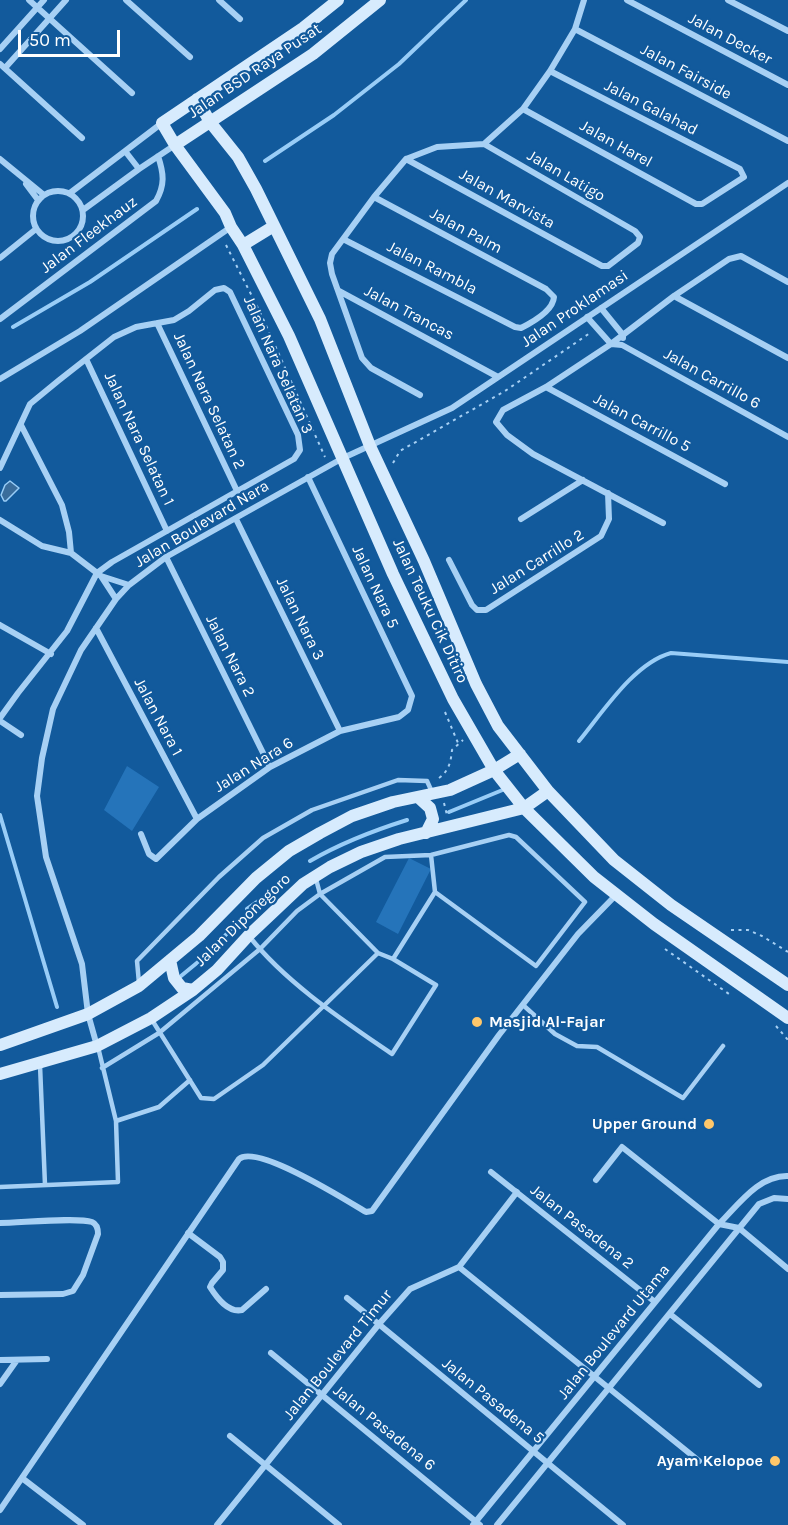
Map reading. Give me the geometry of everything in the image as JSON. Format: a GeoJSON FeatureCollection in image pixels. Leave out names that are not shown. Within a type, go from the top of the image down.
{"type":"FeatureCollection","features":[{"type":"Feature","properties":{"kind":"main road","name":"Jalan BSD Raya Pusat"},"geometry":{"type":"LineString","coordinates":[[162,123],[303,28],[338,0]]}},
{"type":"Feature","properties":{"kind":"main road","name":"Jalan BSD Raya Pusat"},"geometry":{"type":"LineString","coordinates":[[175,145],[313,54],[380,0]]}},
{"type":"Feature","properties":{"kind":"main road","name":"Jalan Teuku Cik Ditiro"},"geometry":{"type":"LineString","coordinates":[[197,99],[210,122],[238,157],[320,319],[370,446],[424,561],[476,684],[498,726],[548,791],[614,860],[671,904],[788,985]]}},
{"type":"Feature","properties":{"kind":"main road","name":"Jalan Teuku Cik Ditiro"},"geometry":{"type":"LineString","coordinates":[[162,123],[175,145],[225,213],[243,245],[289,336],[393,574],[453,699],[494,770],[524,808],[567,852],[616,895],[788,1017]]}},
{"type":"Feature","properties":{"kind":"main road"},"geometry":{"type":"LineString","coordinates":[[243,245],[274,226]]}},
{"type":"Feature","properties":{"kind":"main road","name":"Jalan Diponegoro"},"geometry":{"type":"LineString","coordinates":[[0,1045],[88,1014],[139,986],[199,936],[256,878],[289,851],[352,816],[393,802],[437,793],[494,770],[520,754]]}},
{"type":"Feature","properties":{"kind":"main road","name":"Jalan Diponegoro"},"geometry":{"type":"LineString","coordinates":[[0,1074],[98,1046],[151,1018],[193,990],[217,970],[249,935],[303,884],[315,876],[362,852],[399,839],[524,808],[548,791]]}},
{"type":"Feature","properties":{"kind":"main road"},"geometry":{"type":"LineString","coordinates":[[418,797],[430,808],[433,819],[426,833]]}},
{"type":"Feature","properties":{"kind":"main road"},"geometry":{"type":"LineString","coordinates":[[170,960],[174,978],[182,988],[193,990]]}},
{"type":"Feature","properties":{"kind":"street"},"geometry":{"type":"LineString","coordinates":[[29,0],[132,93]]}},
{"type":"Feature","properties":{"kind":"street"},"geometry":{"type":"LineString","coordinates":[[0,49],[45,0]]}},
{"type":"Feature","properties":{"kind":"street"},"geometry":{"type":"LineString","coordinates":[[66,0],[2,66],[82,138]]}},
{"type":"Feature","properties":{"kind":"street"},"geometry":{"type":"LineString","coordinates":[[126,0],[190,57]]}},
{"type":"Feature","properties":{"kind":"street"},"geometry":{"type":"LineString","coordinates":[[219,0],[240,19]]}},
{"type":"Feature","properties":{"kind":"street"},"geometry":{"type":"LineString","coordinates":[[420,396],[371,368],[362,358],[332,274],[330,263],[332,254],[374,197],[406,159],[437,147],[484,144],[522,109],[550,71],[575,29],[584,0]]}},
{"type":"Feature","properties":{"kind":"street","name":"Jalan Decker"},"geometry":{"type":"LineString","coordinates":[[627,0],[788,85]]}},
{"type":"Feature","properties":{"kind":"street"},"geometry":{"type":"LineString","coordinates":[[728,0],[788,32]]}},
{"type":"Feature","properties":{"kind":"street","name":"Jalan Fairside"},"geometry":{"type":"LineString","coordinates":[[575,29],[786,140]]}},
{"type":"Feature","properties":{"kind":"street","name":"Jalan Galahad"},"geometry":{"type":"LineString","coordinates":[[550,71],[740,169],[744,177],[742,180],[702,204],[696,204]]}},
{"type":"Feature","properties":{"kind":"street","name":"Jalan Harel"},"geometry":{"type":"LineString","coordinates":[[522,109],[696,204]]}},
{"type":"Feature","properties":{"kind":"street"},"geometry":{"type":"LineString","coordinates":[[70,193],[162,123]]}},
{"type":"Feature","properties":{"kind":"street","name":"Jalan Latigo"},"geometry":{"type":"LineString","coordinates":[[484,144],[635,231],[640,237],[638,243],[608,266],[595,262]]}},
{"type":"Feature","properties":{"kind":"street"},"geometry":{"type":"LineString","coordinates":[[83,210],[175,145]]}},
{"type":"Feature","properties":{"kind":"street"},"geometry":{"type":"LineString","coordinates":[[125,151],[139,169]]}},
{"type":"Feature","properties":{"kind":"street","name":"Jalan Fleekhauz"},"geometry":{"type":"LineString","coordinates":[[0,319],[156,201],[163,188],[158,156]]}},
{"type":"Feature","properties":{"kind":"street"},"geometry":{"type":"LineString","coordinates":[[0,159],[41,197]]}},
{"type":"Feature","properties":{"kind":"street","name":"Jalan Marvista"},"geometry":{"type":"LineString","coordinates":[[406,159],[595,262]]}},
{"type":"Feature","properties":{"kind":"street","name":"Jalan Proklamasi"},"geometry":{"type":"LineString","coordinates":[[343,458],[453,408],[788,183]]}},
{"type":"Feature","properties":{"kind":"street"},"geometry":{"type":"LineString","coordinates":[[59,191],[70,193],[78,200],[83,210],[81,226],[71,237],[55,241],[36,229],[33,212],[41,197],[59,191]]}},
{"type":"Feature","properties":{"kind":"street","name":"Jalan Palm"},"geometry":{"type":"LineString","coordinates":[[374,197],[546,289],[554,297],[549,309],[521,328],[508,322]]}},
{"type":"Feature","properties":{"kind":"street"},"geometry":{"type":"LineString","coordinates":[[0,379],[80,331],[231,227]]}},
{"type":"Feature","properties":{"kind":"street"},"geometry":{"type":"LineString","coordinates":[[0,258],[36,229]]}},
{"type":"Feature","properties":{"kind":"street","name":"Jalan Rambla"},"geometry":{"type":"LineString","coordinates":[[343,239],[508,322]]}},
{"type":"Feature","properties":{"kind":"street"},"geometry":{"type":"LineString","coordinates":[[663,523],[533,454],[500,429],[496,422],[503,410],[546,387],[611,344],[674,296],[729,259],[741,256],[788,282]]}},
{"type":"Feature","properties":{"kind":"street","name":"Jalan Nara Selatan 3"},"geometry":{"type":"LineString","coordinates":[[157,323],[174,320],[215,290],[224,288],[230,292],[298,435],[300,450],[294,459],[237,491]]}},
{"type":"Feature","properties":{"kind":"street","name":"Jalan Trancas"},"geometry":{"type":"LineString","coordinates":[[339,291],[498,377]]}},
{"type":"Feature","properties":{"kind":"street"},"geometry":{"type":"LineString","coordinates":[[674,296],[788,358]]}},
{"type":"Feature","properties":{"kind":"street"},"geometry":{"type":"LineString","coordinates":[[587,317],[611,344],[622,345],[623,335],[600,309]]}},
{"type":"Feature","properties":{"kind":"street"},"geometry":{"type":"LineString","coordinates":[[0,468],[30,404],[114,337],[136,327],[157,323]]}},
{"type":"Feature","properties":{"kind":"street","name":"Jalan Nara Selatan 2"},"geometry":{"type":"LineString","coordinates":[[157,323],[237,491]]}},
{"type":"Feature","properties":{"kind":"street","name":"Jalan Carrillo 6"},"geometry":{"type":"LineString","coordinates":[[622,345],[788,437]]}},
{"type":"Feature","properties":{"kind":"street","name":"Jalan Nara Selatan 1"},"geometry":{"type":"LineString","coordinates":[[86,359],[167,531]]}},
{"type":"Feature","properties":{"kind":"street","name":"Jalan Carrillo 5"},"geometry":{"type":"LineString","coordinates":[[546,387],[725,483]]}},
{"type":"Feature","properties":{"kind":"street"},"geometry":{"type":"LineString","coordinates":[[21,425],[62,505],[69,532],[70,552]]}},
{"type":"Feature","properties":{"kind":"street","name":"Jalan Boulevard Nara"},"geometry":{"type":"LineString","coordinates":[[98,1046],[88,1014],[82,964],[46,857],[37,796],[42,758],[53,709],[81,650],[116,599],[129,585],[166,557],[343,458]]}},
{"type":"Feature","properties":{"kind":"street","name":"Jalan Nara 5"},"geometry":{"type":"LineString","coordinates":[[308,477],[412,696],[408,710]]}},
{"type":"Feature","properties":{"kind":"street"},"geometry":{"type":"LineString","coordinates":[[521,519],[583,480]]}},
{"type":"Feature","properties":{"kind":"street"},"geometry":{"type":"LineString","coordinates":[[21,735],[0,720],[18,693],[68,631],[99,574],[167,531],[237,491]]}},
{"type":"Feature","properties":{"kind":"street","name":"Jalan Carrillo 2"},"geometry":{"type":"LineString","coordinates":[[449,560],[472,605],[477,610],[486,610],[595,542],[607,527],[608,493]]}},
{"type":"Feature","properties":{"kind":"street","name":"Jalan Nara 3"},"geometry":{"type":"LineString","coordinates":[[236,519],[340,731]]}},
{"type":"Feature","properties":{"kind":"street"},"geometry":{"type":"LineString","coordinates":[[0,520],[42,546],[70,552],[99,574],[129,585]]}},
{"type":"Feature","properties":{"kind":"street","name":"Jalan Nara 2"},"geometry":{"type":"LineString","coordinates":[[166,557],[270,767]]}},
{"type":"Feature","properties":{"kind":"street"},"geometry":{"type":"LineString","coordinates":[[99,574],[116,599]]}},
{"type":"Feature","properties":{"kind":"street"},"geometry":{"type":"LineString","coordinates":[[0,625],[51,654]]}},
{"type":"Feature","properties":{"kind":"street","name":"Jalan Nara 1"},"geometry":{"type":"LineString","coordinates":[[96,628],[196,819]]}},
{"type":"Feature","properties":{"kind":"street","name":"Jalan Nara 6"},"geometry":{"type":"LineString","coordinates":[[141,834],[149,854],[156,859],[196,819],[270,767],[340,731],[399,717],[408,710]]}},
{"type":"Feature","properties":{"kind":"street"},"geometry":{"type":"LineString","coordinates":[[0,1510],[239,1160],[246,1155],[280,1164],[366,1212],[372,1211],[523,1005],[578,934],[616,895]]}},
{"type":"Feature","properties":{"kind":"street"},"geometry":{"type":"LineString","coordinates":[[596,1180],[621,1147],[719,1224],[739,1228],[788,1269]]}},
{"type":"Feature","properties":{"kind":"street","name":"Jalan Pasadena 2"},"geometry":{"type":"LineString","coordinates":[[491,1172],[655,1302]]}},
{"type":"Feature","properties":{"kind":"street","name":"Jalan Boulevard Utama"},"geometry":{"type":"LineString","coordinates":[[476,1524],[719,1224],[762,1182],[776,1176],[788,1176]]}},
{"type":"Feature","properties":{"kind":"street","name":"Jalan Boulevard Timur"},"geometry":{"type":"LineString","coordinates":[[217,1525],[379,1324],[410,1289],[459,1267],[517,1192]]}},
{"type":"Feature","properties":{"kind":"street","name":"Jalan Boulevard Utama"},"geometry":{"type":"LineString","coordinates":[[497,1525],[759,1204],[774,1198],[788,1199]]}},
{"type":"Feature","properties":{"kind":"street"},"geometry":{"type":"LineString","coordinates":[[0,1224],[78,1221],[92,1222],[98,1228],[98,1234],[83,1275],[73,1291],[63,1294],[0,1295]]}},
{"type":"Feature","properties":{"kind":"street"},"geometry":{"type":"LineString","coordinates":[[188,1233],[220,1257],[223,1262],[223,1270],[210,1287],[229,1308],[242,1310],[266,1290]]}},
{"type":"Feature","properties":{"kind":"street"},"geometry":{"type":"LineString","coordinates":[[459,1267],[699,1461]]}},
{"type":"Feature","properties":{"kind":"street","name":"Jalan Pasadena 5"},"geometry":{"type":"LineString","coordinates":[[347,1298],[623,1525]]}},
{"type":"Feature","properties":{"kind":"street"},"geometry":{"type":"LineString","coordinates":[[670,1314],[759,1385]]}},
{"type":"Feature","properties":{"kind":"street","name":"Jalan Pasadena 6"},"geometry":{"type":"LineString","coordinates":[[271,1353],[476,1524]]}},
{"type":"Feature","properties":{"kind":"street"},"geometry":{"type":"LineString","coordinates":[[0,1360],[46,1359]]}},
{"type":"Feature","properties":{"kind":"street"},"geometry":{"type":"LineString","coordinates":[[0,1384],[17,1360]]}},
{"type":"Feature","properties":{"kind":"street"},"geometry":{"type":"LineString","coordinates":[[230,1436],[339,1525]]}},
{"type":"Feature","properties":{"kind":"street"},"geometry":{"type":"LineString","coordinates":[[22,1478],[83,1525]]}},
{"type":"Feature","properties":{"kind":"lane"},"geometry":{"type":"LineString","coordinates":[[139,986],[137,961],[219,877],[263,838],[312,810],[398,780],[427,781],[437,793]]}},
{"type":"Feature","properties":{"kind":"lane"},"geometry":{"type":"LineString","coordinates":[[102,1068],[159,1033],[260,949],[297,911],[320,894],[385,857],[431,855],[509,834],[516,837],[585,902],[536,966],[435,892]]}},
{"type":"Feature","properties":{"kind":"lane"},"geometry":{"type":"LineString","coordinates":[[393,959],[435,892],[431,855]]}},
{"type":"Feature","properties":{"kind":"lane"},"geometry":{"type":"LineString","coordinates":[[249,935],[260,949],[323,1006],[392,1054],[436,986],[393,959],[378,953],[320,894],[315,876]]}},
{"type":"Feature","properties":{"kind":"lane"},"geometry":{"type":"LineString","coordinates":[[151,1018],[201,1098],[214,1099],[263,1065],[378,953]]}},
{"type":"Feature","properties":{"kind":"lane"},"geometry":{"type":"LineString","coordinates":[[523,1005],[555,1034],[577,1046],[597,1047],[683,1098],[723,1046]]}},
{"type":"Feature","properties":{"kind":"lane"},"geometry":{"type":"LineString","coordinates":[[0,1187],[118,1182],[116,1120],[98,1046]]}},
{"type":"Feature","properties":{"kind":"lane"},"geometry":{"type":"LineString","coordinates":[[40,1062],[45,1185]]}},
{"type":"Feature","properties":{"kind":"lane"},"geometry":{"type":"LineString","coordinates":[[116,1120],[159,1107],[190,1080]]}},
{"type":"Feature","properties":{"kind":"path"},"geometry":{"type":"LineString","coordinates":[[391,468],[394,458],[400,451],[505,391],[597,329]]}},
{"type":"Feature","properties":{"kind":"path"},"geometry":{"type":"LineString","coordinates":[[449,826],[437,793],[438,779],[444,775],[451,763],[452,750],[458,742]]}},
{"type":"Feature","properties":{"kind":"path"},"geometry":{"type":"LineString","coordinates":[[723,926],[732,930],[748,930],[788,952]]}},
{"type":"Feature","properties":{"kind":"shaded area"},"geometry":{"type":"Polygon","coordinates":[[[10,481],[19,488],[4,501],[1,495],[5,485],[10,481]]]}},
{"type":"Feature","properties":{"kind":"shaded area"},"geometry":{"type":"Polygon","coordinates":[[[127,766],[159,787],[132,831],[104,810],[127,766]]]}},
{"type":"Feature","properties":{"kind":"shaded area"},"geometry":{"type":"Polygon","coordinates":[[[409,858],[431,869],[398,934],[376,922],[409,858]]]}},
{"type":"Feature","properties":{"kind":"waterway"},"geometry":{"type":"LineString","coordinates":[[265,161],[334,115],[399,64],[466,0]]}},
{"type":"Feature","properties":{"kind":"waterway"},"geometry":{"type":"LineString","coordinates":[[13,327],[90,282],[197,209]]}},
{"type":"Feature","properties":{"kind":"waterway"},"geometry":{"type":"LineString","coordinates":[[579,741],[620,690],[657,658],[671,653],[788,662]]}},
{"type":"Feature","properties":{"kind":"waterway"},"geometry":{"type":"LineString","coordinates":[[449,812],[505,789]]}},
{"type":"Feature","properties":{"kind":"waterway"},"geometry":{"type":"LineString","coordinates":[[0,815],[57,1007]]}},
{"type":"Feature","properties":{"kind":"waterway"},"geometry":{"type":"LineString","coordinates":[[310,861],[357,838],[407,820]]}},
{"type":"Feature","properties":{"kind":"waterway"},"geometry":{"type":"LineString","coordinates":[[247,909],[263,898]]}},
{"type":"Feature","properties":{"kind":"waterway"},"geometry":{"type":"LineString","coordinates":[[181,976],[209,953],[233,927]]}},
{"type":"Feature","properties":{"kind":"place","name":"Masjid Al-Fajar"},"geometry":{"type":"Point","coordinates":[477,1022]}},
{"type":"Feature","properties":{"kind":"place","name":"Upper Ground"},"geometry":{"type":"Point","coordinates":[709,1124]}},
{"type":"Feature","properties":{"kind":"place","name":"Ayam Kelopoe"},"geometry":{"type":"Point","coordinates":[775,1461]}}]}
